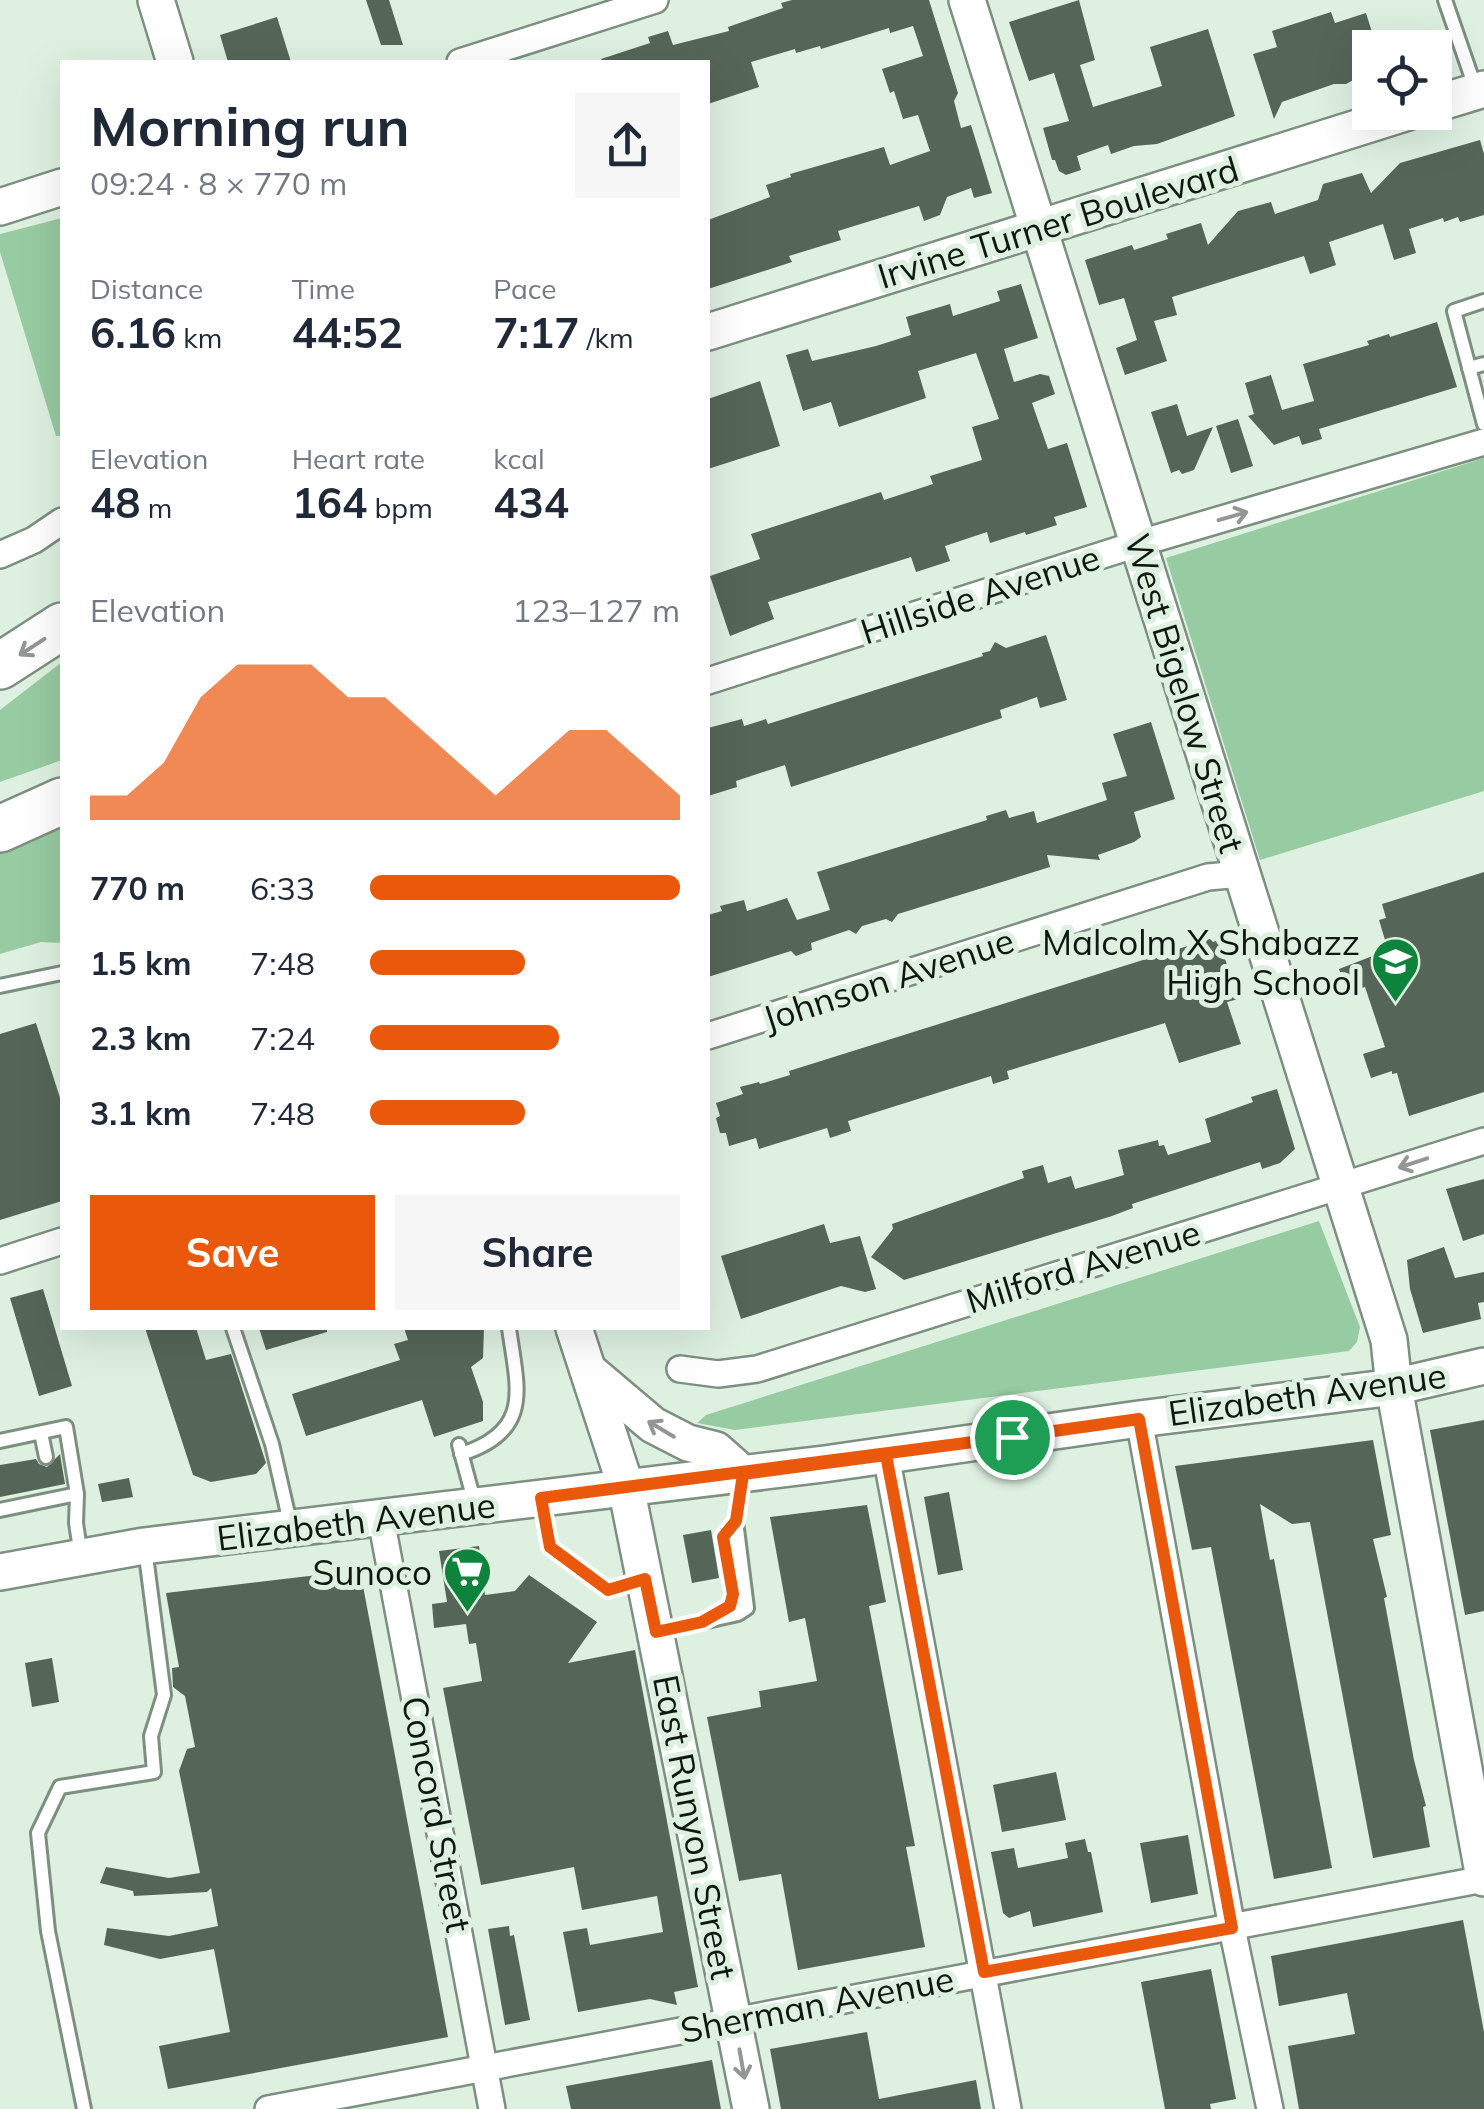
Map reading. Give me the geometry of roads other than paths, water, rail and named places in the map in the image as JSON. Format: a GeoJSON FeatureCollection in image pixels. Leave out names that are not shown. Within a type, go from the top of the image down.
{"type":"FeatureCollection","features":[{"type":"Feature","properties":{"kind":"highway"},"geometry":{"type":"LineString","coordinates":[[0,666],[60,627]]}},
{"type":"Feature","properties":{"kind":"highway"},"geometry":{"type":"LineString","coordinates":[[0,807],[60,784]]}},
{"type":"Feature","properties":{"kind":"highway"},"geometry":{"type":"LineString","coordinates":[[0,829],[60,801]]}},
{"type":"Feature","properties":{"kind":"street"},"geometry":{"type":"LineString","coordinates":[[156,0],[175,60]]}},
{"type":"Feature","properties":{"kind":"street"},"geometry":{"type":"LineString","coordinates":[[473,60],[513,54],[655,0]]}},
{"type":"Feature","properties":{"kind":"street","name":"West Bigelow Street"},"geometry":{"type":"LineString","coordinates":[[966,0],[1389,1340],[1394,1388],[1484,1878]]}},
{"type":"Feature","properties":{"kind":"street"},"geometry":{"type":"LineString","coordinates":[[1452,99],[1480,90]]}},
{"type":"Feature","properties":{"kind":"street","name":"Irvine Turner Boulevard"},"geometry":{"type":"LineString","coordinates":[[710,331],[1352,130]]}},
{"type":"Feature","properties":{"kind":"street"},"geometry":{"type":"LineString","coordinates":[[0,207],[60,188]]}},
{"type":"Feature","properties":{"kind":"street","name":"Hillside Avenue"},"geometry":{"type":"LineString","coordinates":[[710,680],[1140,543],[1484,442]]}},
{"type":"Feature","properties":{"kind":"street"},"geometry":{"type":"LineString","coordinates":[[0,555],[34,540],[60,522]]}},
{"type":"Feature","properties":{"kind":"street","name":"Johnson Avenue"},"geometry":{"type":"LineString","coordinates":[[710,1035],[1208,877],[1240,874]]}},
{"type":"Feature","properties":{"kind":"street","name":"Milford Avenue"},"geometry":{"type":"LineString","coordinates":[[680,1369],[718,1374],[756,1369],[1484,1140]]}},
{"type":"Feature","properties":{"kind":"street"},"geometry":{"type":"LineString","coordinates":[[0,1261],[60,1242]]}},
{"type":"Feature","properties":{"kind":"street","name":"East Runyon Street"},"geometry":{"type":"LineString","coordinates":[[575,1330],[626,1486],[750,2109]]}},
{"type":"Feature","properties":{"kind":"street","name":"Elizabeth Avenue"},"geometry":{"type":"LineString","coordinates":[[0,1572],[144,1546],[743,1474],[1394,1388],[1484,1366]]}},
{"type":"Feature","properties":{"kind":"street"},"geometry":{"type":"LineString","coordinates":[[588,1369],[652,1425],[688,1443],[716,1450],[743,1474]]}},
{"type":"Feature","properties":{"kind":"street"},"geometry":{"type":"LineString","coordinates":[[1139,1419],[1232,1928],[1270,2109]]}},
{"type":"Feature","properties":{"kind":"street"},"geometry":{"type":"LineString","coordinates":[[886,1455],[1008,2109]]}},
{"type":"Feature","properties":{"kind":"street","name":"Concord Street"},"geometry":{"type":"LineString","coordinates":[[381,1519],[492,2109]]}},
{"type":"Feature","properties":{"kind":"street","name":"Sherman Avenue"},"geometry":{"type":"LineString","coordinates":[[268,2109],[1484,1878]]}},
{"type":"Feature","properties":{"kind":"lane"},"geometry":{"type":"LineString","coordinates":[[1445,0],[1480,90]]}},
{"type":"Feature","properties":{"kind":"lane"},"geometry":{"type":"LineString","coordinates":[[1484,302],[1454,312],[1484,424]]}},
{"type":"Feature","properties":{"kind":"lane"},"geometry":{"type":"LineString","coordinates":[[1469,368],[1484,364]]}},
{"type":"Feature","properties":{"kind":"lane"},"geometry":{"type":"LineString","coordinates":[[0,986],[60,973]]}},
{"type":"Feature","properties":{"kind":"lane"},"geometry":{"type":"LineString","coordinates":[[234,1330],[272,1444],[291,1530]]}},
{"type":"Feature","properties":{"kind":"lane"},"geometry":{"type":"LineString","coordinates":[[476,1506],[460,1449],[497,1437],[508,1426],[519,1399],[509,1330]]}},
{"type":"Feature","properties":{"kind":"lane"},"geometry":{"type":"LineString","coordinates":[[0,1441],[66,1427],[81,1558]]}},
{"type":"Feature","properties":{"kind":"lane"},"geometry":{"type":"LineString","coordinates":[[41,1432],[46,1457]]}},
{"type":"Feature","properties":{"kind":"lane"},"geometry":{"type":"LineString","coordinates":[[656,1632],[738,1614],[747,1608],[736,1521],[743,1474]]}},
{"type":"Feature","properties":{"kind":"lane"},"geometry":{"type":"LineString","coordinates":[[0,1510],[53,1492],[76,1494]]}},
{"type":"Feature","properties":{"kind":"lane"},"geometry":{"type":"LineString","coordinates":[[541,1498],[550,1547],[608,1590],[645,1579]]}},
{"type":"Feature","properties":{"kind":"lane"},"geometry":{"type":"LineString","coordinates":[[84,2109],[48,1931],[38,1833],[60,1787],[154,1772],[150,1736],[164,1695],[144,1546]]}},
{"type":"Feature","properties":{"kind":"place","name":"Malcolm X Shabazz High School"},"geometry":{"type":"Point","coordinates":[1395,1004]}},
{"type":"Feature","properties":{"kind":"place","name":"Sunoco"},"geometry":{"type":"Point","coordinates":[467,1614]}}]}
